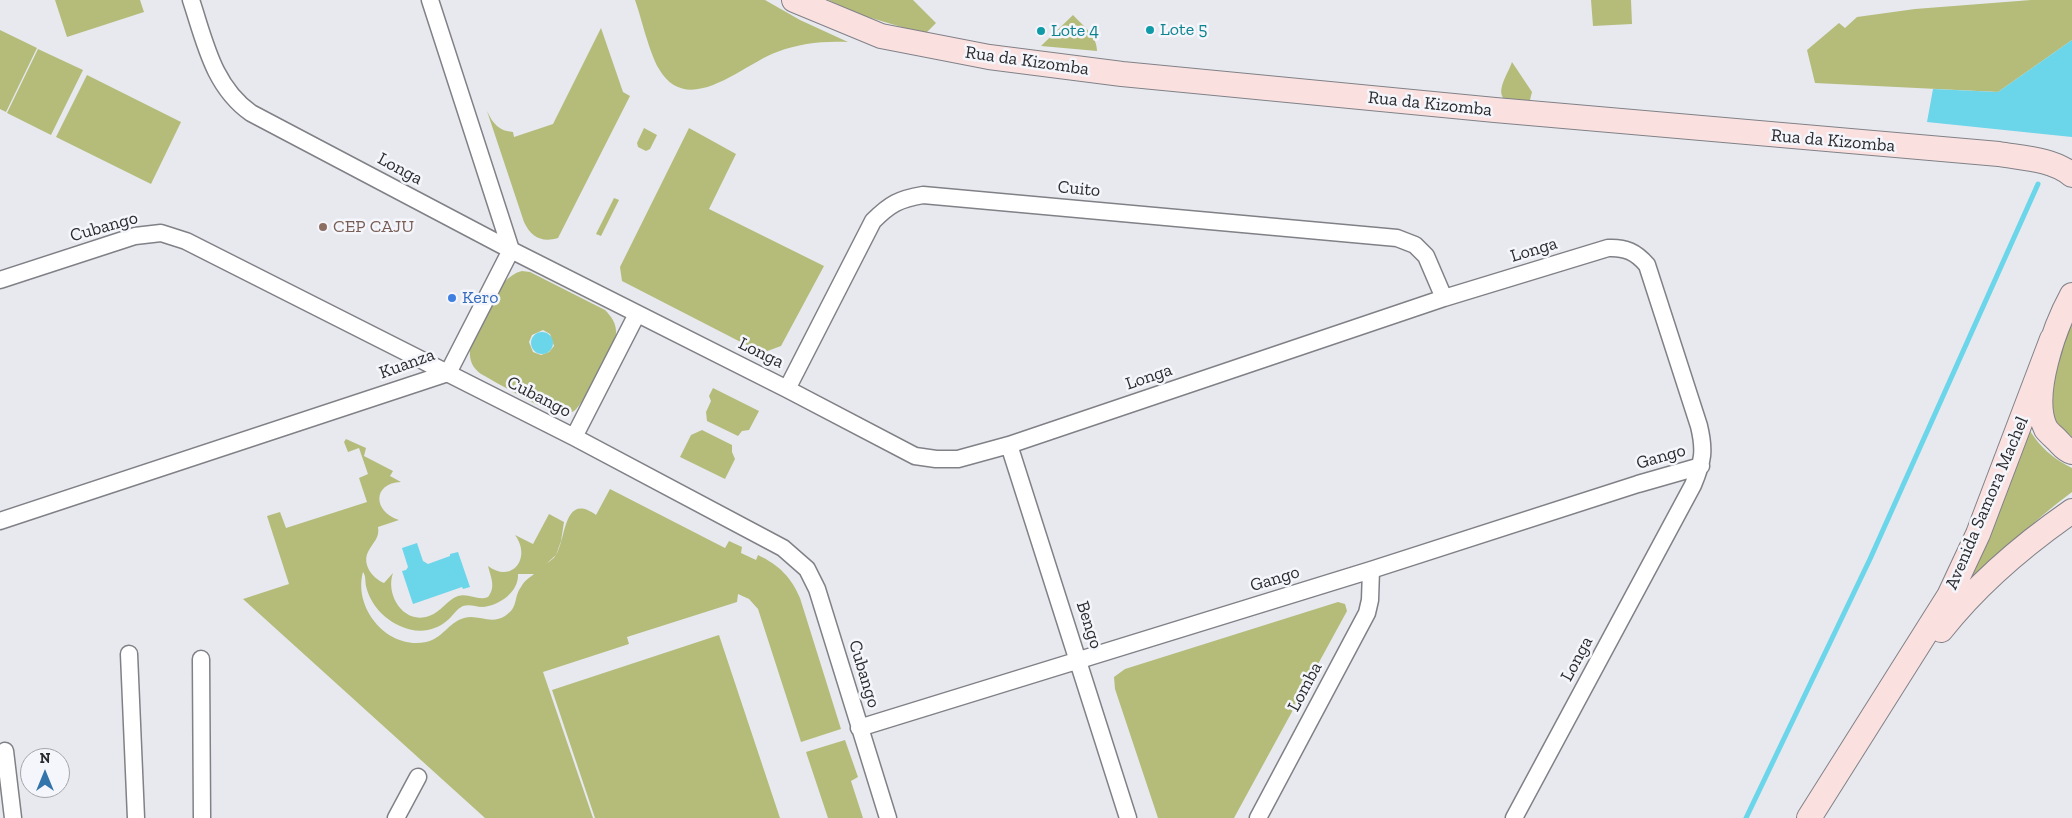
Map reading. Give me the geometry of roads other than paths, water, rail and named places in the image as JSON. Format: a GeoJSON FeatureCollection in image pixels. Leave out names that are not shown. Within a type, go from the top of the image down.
{"type":"FeatureCollection","features":[{"type":"Feature","properties":{"kind":"main road","name":"Rua da Kizomba"},"geometry":{"type":"LineString","coordinates":[[794,0],[881,36],[988,57],[1122,74],[1476,108],[1770,136],[1999,154],[2037,160],[2062,168],[2072,175]]}},
{"type":"Feature","properties":{"kind":"main road"},"geometry":{"type":"LineString","coordinates":[[2072,296],[2052,339],[2044,373],[2040,409],[2047,430],[2067,450],[2072,452]]}},
{"type":"Feature","properties":{"kind":"main road","name":"Avenida Samora Machel"},"geometry":{"type":"LineString","coordinates":[[1809,818],[1949,596],[1978,534],[2052,339]]}},
{"type":"Feature","properties":{"kind":"main road","name":"Avenida Samora Machel"},"geometry":{"type":"LineString","coordinates":[[1861,737],[1951,617],[2014,554],[2072,511]]}},
{"type":"Feature","properties":{"kind":"street","name":"Longa"},"geometry":{"type":"LineString","coordinates":[[191,0],[212,65],[224,87],[241,106],[251,113],[511,250],[787,389],[915,456],[936,460],[958,459],[1009,445],[1444,298],[1608,248],[1620,247],[1640,257],[1647,266],[1699,426],[1703,444],[1701,466],[1514,818]]}},
{"type":"Feature","properties":{"kind":"street"},"geometry":{"type":"LineString","coordinates":[[430,0],[511,250]]}},
{"type":"Feature","properties":{"kind":"street","name":"Cuito"},"geometry":{"type":"LineString","coordinates":[[787,389],[873,221],[888,206],[904,198],[923,195],[1397,238],[1414,245],[1426,256],[1444,298]]}},
{"type":"Feature","properties":{"kind":"street","name":"Cubango"},"geometry":{"type":"LineString","coordinates":[[0,280],[135,236],[161,233],[186,241],[574,437],[783,548],[807,569],[816,589],[888,818]]}},
{"type":"Feature","properties":{"kind":"street","name":"Kuanza"},"geometry":{"type":"LineString","coordinates":[[0,522],[448,373],[511,250]]}},
{"type":"Feature","properties":{"kind":"street"},"geometry":{"type":"LineString","coordinates":[[574,437],[637,314]]}},
{"type":"Feature","properties":{"kind":"street","name":"Bengo"},"geometry":{"type":"LineString","coordinates":[[1009,445],[1128,818]]}},
{"type":"Feature","properties":{"kind":"street","name":"Gango"},"geometry":{"type":"LineString","coordinates":[[859,728],[1371,570],[1638,484],[1701,466]]}},
{"type":"Feature","properties":{"kind":"street","name":"Lomba"},"geometry":{"type":"LineString","coordinates":[[1258,818],[1367,613],[1370,600],[1371,570]]}},
{"type":"Feature","properties":{"kind":"street"},"geometry":{"type":"LineString","coordinates":[[128,654],[136,818]]}},
{"type":"Feature","properties":{"kind":"street"},"geometry":{"type":"LineString","coordinates":[[200,660],[202,818]]}},
{"type":"Feature","properties":{"kind":"street"},"geometry":{"type":"LineString","coordinates":[[5,751],[13,818]]}},
{"type":"Feature","properties":{"kind":"street"},"geometry":{"type":"LineString","coordinates":[[396,818],[418,777]]}},
{"type":"Feature","properties":{"kind":"water"},"geometry":{"type":"Polygon","coordinates":[[[2072,40],[2072,137],[1927,122],[1933,89],[1998,92],[2072,40]]]}},
{"type":"Feature","properties":{"kind":"water"},"geometry":{"type":"Polygon","coordinates":[[[542,332],[550,335],[553,343],[550,351],[542,354],[534,351],[531,343],[534,335],[542,332]]]}},
{"type":"Feature","properties":{"kind":"water"},"geometry":{"type":"Polygon","coordinates":[[[417,543],[423,561],[428,564],[458,552],[470,587],[463,589],[462,587],[413,604],[402,571],[408,567],[402,548],[417,543]]]}},
{"type":"Feature","properties":{"kind":"waterway"},"geometry":{"type":"LineString","coordinates":[[1746,818],[1870,559],[2038,184]]}},
{"type":"Feature","properties":{"kind":"place","name":"Lote 5"},"geometry":{"type":"Point","coordinates":[1150,30]}},
{"type":"Feature","properties":{"kind":"place","name":"Lote 4"},"geometry":{"type":"Point","coordinates":[1041,31]}},
{"type":"Feature","properties":{"kind":"place","name":"CEP CAJU"},"geometry":{"type":"Point","coordinates":[323,227]}},
{"type":"Feature","properties":{"kind":"place","name":"Kero"},"geometry":{"type":"Point","coordinates":[452,298]}}]}
